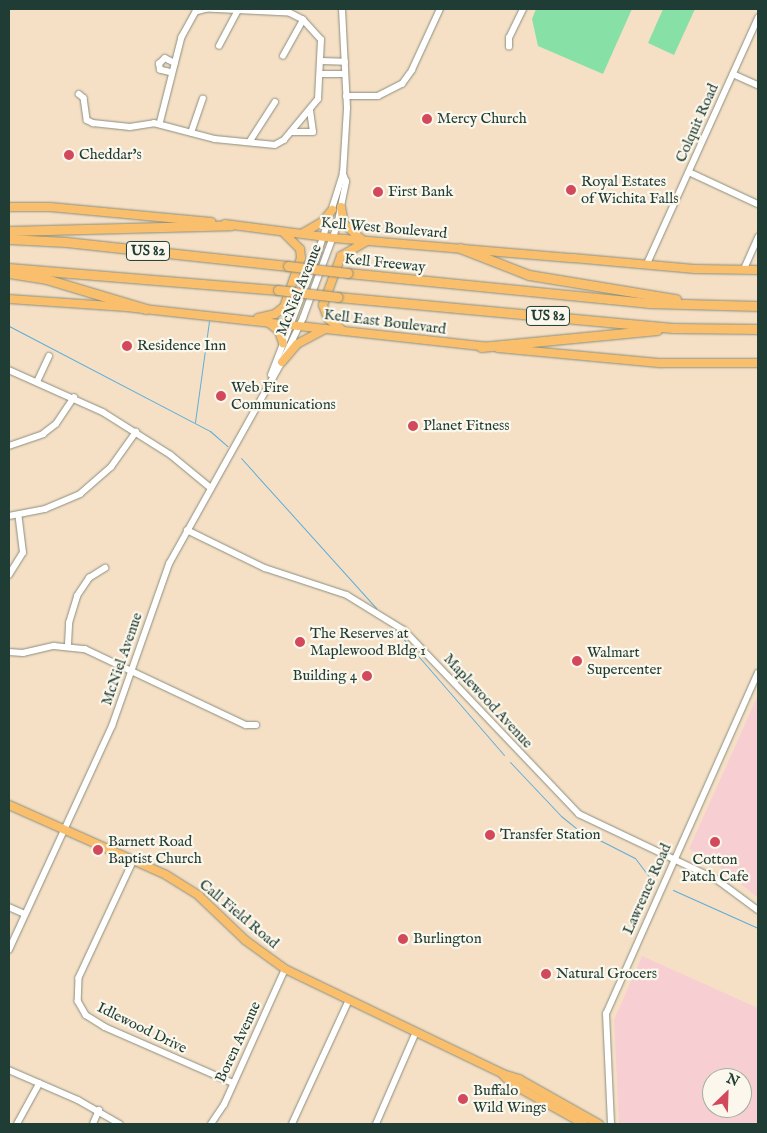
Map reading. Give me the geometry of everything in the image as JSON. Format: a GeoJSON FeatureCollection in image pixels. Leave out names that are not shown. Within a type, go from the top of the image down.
{"type":"FeatureCollection","features":[{"type":"Feature","properties":{"kind":"highway"},"geometry":{"type":"LineString","coordinates":[[9,231],[231,225]]}},
{"type":"Feature","properties":{"kind":"highway","name":"Kell Freeway"},"geometry":{"type":"LineString","coordinates":[[9,239],[66,242],[648,303],[758,306]]}},
{"type":"Feature","properties":{"kind":"highway"},"geometry":{"type":"LineString","coordinates":[[460,248],[529,275],[700,304]]}},
{"type":"Feature","properties":{"kind":"highway","name":"US 82"},"geometry":{"type":"LineString","coordinates":[[9,268],[278,290],[673,328],[758,329]]}},
{"type":"Feature","properties":{"kind":"highway"},"geometry":{"type":"LineString","coordinates":[[9,273],[46,279],[146,309]]}},
{"type":"Feature","properties":{"kind":"highway"},"geometry":{"type":"LineString","coordinates":[[481,346],[673,328]]}},
{"type":"Feature","properties":{"kind":"main road","name":"Kell West Boulevard"},"geometry":{"type":"LineString","coordinates":[[9,207],[50,207],[231,225],[333,238],[647,264],[758,270]]}},
{"type":"Feature","properties":{"kind":"main road"},"geometry":{"type":"LineString","coordinates":[[341,207],[344,224],[365,240],[341,256],[323,305],[328,318],[344,331]]}},
{"type":"Feature","properties":{"kind":"main road"},"geometry":{"type":"LineString","coordinates":[[302,234],[322,222],[332,210]]}},
{"type":"Feature","properties":{"kind":"main road"},"geometry":{"type":"LineString","coordinates":[[251,320],[275,314],[288,298],[301,258],[300,249],[282,232]]}},
{"type":"Feature","properties":{"kind":"main road","name":"Kell East Boulevard"},"geometry":{"type":"LineString","coordinates":[[9,299],[146,309],[481,346],[661,363],[758,363]]}},
{"type":"Feature","properties":{"kind":"main road"},"geometry":{"type":"LineString","coordinates":[[264,322],[279,331],[282,343]]}},
{"type":"Feature","properties":{"kind":"main road"},"geometry":{"type":"LineString","coordinates":[[282,362],[297,344],[326,328]]}},
{"type":"Feature","properties":{"kind":"main road","name":"Call Field Road"},"geometry":{"type":"LineString","coordinates":[[9,805],[134,860],[184,886],[245,940],[286,969],[503,1074],[519,1079],[599,1124]]}},
{"type":"Feature","properties":{"kind":"main road","name":"Call Field Road"},"geometry":{"type":"LineString","coordinates":[[503,1074],[512,1084],[584,1124]]}},
{"type":"Feature","properties":{"kind":"street"},"geometry":{"type":"LineString","coordinates":[[79,94],[84,98],[87,120],[92,123],[130,127],[160,124],[215,140],[275,145],[291,132],[320,95],[321,40],[303,20],[290,13],[207,9],[196,12],[187,25],[172,73],[160,124]]}},
{"type":"Feature","properties":{"kind":"street","name":"McNiel Avenue"},"geometry":{"type":"LineString","coordinates":[[269,382],[282,343],[324,237],[343,174],[346,96],[342,9]]}},
{"type":"Feature","properties":{"kind":"street"},"geometry":{"type":"LineString","coordinates":[[346,96],[378,96],[402,84],[412,70],[440,9]]}},
{"type":"Feature","properties":{"kind":"street"},"geometry":{"type":"LineString","coordinates":[[509,47],[509,38],[523,9]]}},
{"type":"Feature","properties":{"kind":"street"},"geometry":{"type":"LineString","coordinates":[[219,46],[238,11]]}},
{"type":"Feature","properties":{"kind":"street","name":"Colquit Road"},"geometry":{"type":"LineString","coordinates":[[647,264],[758,18]]}},
{"type":"Feature","properties":{"kind":"street"},"geometry":{"type":"LineString","coordinates":[[283,56],[303,20]]}},
{"type":"Feature","properties":{"kind":"street"},"geometry":{"type":"LineString","coordinates":[[172,73],[160,70],[159,64],[164,58],[175,63]]}},
{"type":"Feature","properties":{"kind":"street"},"geometry":{"type":"LineString","coordinates":[[321,61],[344,62]]}},
{"type":"Feature","properties":{"kind":"street"},"geometry":{"type":"LineString","coordinates":[[320,74],[345,74]]}},
{"type":"Feature","properties":{"kind":"street"},"geometry":{"type":"LineString","coordinates":[[733,74],[758,85]]}},
{"type":"Feature","properties":{"kind":"street"},"geometry":{"type":"LineString","coordinates":[[191,133],[202,99]]}},
{"type":"Feature","properties":{"kind":"street"},"geometry":{"type":"LineString","coordinates":[[250,142],[274,102]]}},
{"type":"Feature","properties":{"kind":"street"},"geometry":{"type":"LineString","coordinates":[[291,132],[313,132],[310,110]]}},
{"type":"Feature","properties":{"kind":"street"},"geometry":{"type":"LineString","coordinates":[[689,172],[758,204]]}},
{"type":"Feature","properties":{"kind":"street","name":"McNiel Avenue"},"geometry":{"type":"LineString","coordinates":[[9,950],[112,726],[164,576],[187,530],[282,362],[300,325],[333,238],[346,182],[343,174]]}},
{"type":"Feature","properties":{"kind":"street"},"geometry":{"type":"LineString","coordinates":[[744,269],[758,237]]}},
{"type":"Feature","properties":{"kind":"street"},"geometry":{"type":"LineString","coordinates":[[38,380],[49,356]]}},
{"type":"Feature","properties":{"kind":"street"},"geometry":{"type":"LineString","coordinates":[[9,370],[38,380],[74,397],[136,432],[211,488]]}},
{"type":"Feature","properties":{"kind":"street"},"geometry":{"type":"LineString","coordinates":[[9,446],[43,434],[56,424],[74,397]]}},
{"type":"Feature","properties":{"kind":"street"},"geometry":{"type":"LineString","coordinates":[[9,516],[64,503],[88,488],[111,467],[136,432]]}},
{"type":"Feature","properties":{"kind":"street"},"geometry":{"type":"LineString","coordinates":[[9,575],[23,553],[18,515]]}},
{"type":"Feature","properties":{"kind":"street","name":"Maplewood Avenue"},"geometry":{"type":"LineString","coordinates":[[187,530],[266,568],[347,595],[404,630],[579,814],[716,879],[758,910]]}},
{"type":"Feature","properties":{"kind":"street"},"geometry":{"type":"LineString","coordinates":[[68,646],[69,623],[77,596],[89,578],[104,568]]}},
{"type":"Feature","properties":{"kind":"street"},"geometry":{"type":"LineString","coordinates":[[9,652],[23,653],[68,646],[85,649],[246,725],[256,725]]}},
{"type":"Feature","properties":{"kind":"street","name":"Lawrence Road"},"geometry":{"type":"LineString","coordinates":[[611,1124],[606,1014],[758,674]]}},
{"type":"Feature","properties":{"kind":"street","name":"Idlewood Drive"},"geometry":{"type":"LineString","coordinates":[[134,860],[79,978],[78,1001],[86,1016],[105,1027],[233,1083]]}},
{"type":"Feature","properties":{"kind":"street"},"geometry":{"type":"LineString","coordinates":[[9,907],[25,914]]}},
{"type":"Feature","properties":{"kind":"street","name":"Boren Avenue"},"geometry":{"type":"LineString","coordinates":[[211,1124],[233,1083],[286,969]]}},
{"type":"Feature","properties":{"kind":"street"},"geometry":{"type":"LineString","coordinates":[[292,1124],[349,1000]]}},
{"type":"Feature","properties":{"kind":"street"},"geometry":{"type":"LineString","coordinates":[[376,1124],[416,1032]]}},
{"type":"Feature","properties":{"kind":"street"},"geometry":{"type":"LineString","coordinates":[[9,1070],[99,1110],[120,1124]]}},
{"type":"Feature","properties":{"kind":"street"},"geometry":{"type":"LineString","coordinates":[[17,1124],[39,1084]]}},
{"type":"Feature","properties":{"kind":"street"},"geometry":{"type":"LineString","coordinates":[[93,1124],[99,1110]]}},
{"type":"Feature","properties":{"kind":"shaded area"},"geometry":{"type":"Polygon","coordinates":[[[758,695],[758,898],[720,867],[689,849],[758,695]]]}},
{"type":"Feature","properties":{"kind":"shaded area"},"geometry":{"type":"Polygon","coordinates":[[[642,956],[758,1008],[758,1124],[619,1124],[614,1020],[642,956]]]}},
{"type":"Feature","properties":{"kind":"green space"},"geometry":{"type":"Polygon","coordinates":[[[536,9],[632,9],[603,74],[538,46],[532,19],[536,9]]]}},
{"type":"Feature","properties":{"kind":"green space"},"geometry":{"type":"Polygon","coordinates":[[[663,9],[695,9],[674,55],[648,43],[663,9]]]}},
{"type":"Feature","properties":{"kind":"waterway"},"geometry":{"type":"LineString","coordinates":[[195,422],[209,321]]}},
{"type":"Feature","properties":{"kind":"waterway"},"geometry":{"type":"LineString","coordinates":[[9,326],[210,431],[227,446]]}},
{"type":"Feature","properties":{"kind":"waterway"},"geometry":{"type":"LineString","coordinates":[[241,458],[376,608]]}},
{"type":"Feature","properties":{"kind":"waterway"},"geometry":{"type":"LineString","coordinates":[[394,628],[504,755]]}},
{"type":"Feature","properties":{"kind":"waterway"},"geometry":{"type":"LineString","coordinates":[[510,762],[561,816],[576,828],[635,858],[653,882]]}},
{"type":"Feature","properties":{"kind":"waterway"},"geometry":{"type":"LineString","coordinates":[[673,890],[758,928]]}},
{"type":"Feature","properties":{"kind":"place","name":"Mercy Church"},"geometry":{"type":"Point","coordinates":[427,119]}},
{"type":"Feature","properties":{"kind":"place","name":"Cheddar's"},"geometry":{"type":"Point","coordinates":[69,155]}},
{"type":"Feature","properties":{"kind":"place","name":"Royal Estates of Wichita Falls"},"geometry":{"type":"Point","coordinates":[571,190]}},
{"type":"Feature","properties":{"kind":"place","name":"First Bank"},"geometry":{"type":"Point","coordinates":[378,192]}},
{"type":"Feature","properties":{"kind":"place","name":"Residence Inn"},"geometry":{"type":"Point","coordinates":[127,346]}},
{"type":"Feature","properties":{"kind":"place","name":"Web Fire Communications"},"geometry":{"type":"Point","coordinates":[221,396]}},
{"type":"Feature","properties":{"kind":"place","name":"Planet Fitness"},"geometry":{"type":"Point","coordinates":[413,426]}},
{"type":"Feature","properties":{"kind":"place","name":"The Reserves at Maplewood Bldg 1"},"geometry":{"type":"Point","coordinates":[300,642]}},
{"type":"Feature","properties":{"kind":"place","name":"Walmart Supercenter"},"geometry":{"type":"Point","coordinates":[577,661]}},
{"type":"Feature","properties":{"kind":"place","name":"Building 4"},"geometry":{"type":"Point","coordinates":[367,676]}},
{"type":"Feature","properties":{"kind":"place","name":"Transfer Station"},"geometry":{"type":"Point","coordinates":[490,835]}},
{"type":"Feature","properties":{"kind":"place","name":"Cotton Patch Cafe"},"geometry":{"type":"Point","coordinates":[715,842]}},
{"type":"Feature","properties":{"kind":"place","name":"Barnett Road Baptist Church"},"geometry":{"type":"Point","coordinates":[98,850]}},
{"type":"Feature","properties":{"kind":"place","name":"Burlington"},"geometry":{"type":"Point","coordinates":[403,939]}},
{"type":"Feature","properties":{"kind":"place","name":"Natural Grocers"},"geometry":{"type":"Point","coordinates":[546,974]}},
{"type":"Feature","properties":{"kind":"place","name":"Buffalo Wild Wings"},"geometry":{"type":"Point","coordinates":[463,1099]}}]}
